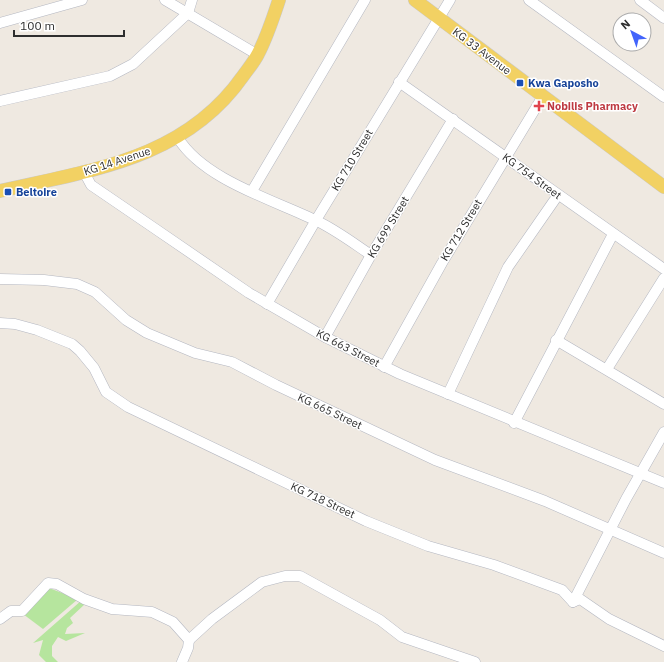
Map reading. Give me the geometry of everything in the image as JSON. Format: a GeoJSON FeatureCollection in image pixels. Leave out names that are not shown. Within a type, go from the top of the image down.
{"type":"FeatureCollection","features":[{"type":"Feature","properties":{"kind":"main road","name":"KG 14 Avenue"},"geometry":{"type":"LineString","coordinates":[[0,190],[84,172],[136,157],[178,138],[218,106],[237,84],[258,55],[279,0]]}},
{"type":"Feature","properties":{"kind":"main road","name":"KG 33 Avenue"},"geometry":{"type":"LineString","coordinates":[[416,0],[439,19],[664,187]]}},
{"type":"Feature","properties":{"kind":"street"},"geometry":{"type":"LineString","coordinates":[[0,23],[82,0]]}},
{"type":"Feature","properties":{"kind":"street"},"geometry":{"type":"LineString","coordinates":[[165,0],[258,55]]}},
{"type":"Feature","properties":{"kind":"street"},"geometry":{"type":"LineString","coordinates":[[0,101],[110,76],[120,72],[133,64],[188,13],[192,0]]}},
{"type":"Feature","properties":{"kind":"street"},"geometry":{"type":"LineString","coordinates":[[252,191],[365,0]]}},
{"type":"Feature","properties":{"kind":"street","name":"KG 710 Street"},"geometry":{"type":"LineString","coordinates":[[267,304],[399,82],[450,0]]}},
{"type":"Feature","properties":{"kind":"street"},"geometry":{"type":"LineString","coordinates":[[529,0],[664,97]]}},
{"type":"Feature","properties":{"kind":"street"},"geometry":{"type":"LineString","coordinates":[[640,0],[664,18]]}},
{"type":"Feature","properties":{"kind":"street","name":"KG 754 Street"},"geometry":{"type":"LineString","coordinates":[[399,82],[664,270]]}},
{"type":"Feature","properties":{"kind":"street","name":"KG 712 Street"},"geometry":{"type":"LineString","coordinates":[[384,367],[411,315],[543,96]]}},
{"type":"Feature","properties":{"kind":"street","name":"KG 699 Street"},"geometry":{"type":"LineString","coordinates":[[325,337],[371,255],[453,119]]}},
{"type":"Feature","properties":{"kind":"street"},"geometry":{"type":"LineString","coordinates":[[178,138],[184,149],[211,170],[239,187],[252,191],[316,220],[371,255]]}},
{"type":"Feature","properties":{"kind":"street","name":"KG 663 Street"},"geometry":{"type":"LineString","coordinates":[[84,172],[91,185],[267,304],[325,337],[384,367],[514,423],[664,483]]}},
{"type":"Feature","properties":{"kind":"street"},"geometry":{"type":"LineString","coordinates":[[448,394],[508,267],[558,195]]}},
{"type":"Feature","properties":{"kind":"street"},"geometry":{"type":"LineString","coordinates":[[514,423],[556,340],[613,234]]}},
{"type":"Feature","properties":{"kind":"street"},"geometry":{"type":"LineString","coordinates":[[607,369],[664,278]]}},
{"type":"Feature","properties":{"kind":"street","name":"KG 665 Street"},"geometry":{"type":"LineString","coordinates":[[0,279],[44,280],[83,287],[95,292],[120,315],[147,333],[195,353],[232,362],[276,385],[435,460],[545,500],[664,553]]}},
{"type":"Feature","properties":{"kind":"street","name":"KG 718 Street"},"geometry":{"type":"LineString","coordinates":[[0,323],[37,330],[72,344],[94,368],[106,392],[128,407],[366,521],[428,546],[494,565],[562,590],[573,602],[580,599],[609,619],[664,646]]}},
{"type":"Feature","properties":{"kind":"street"},"geometry":{"type":"LineString","coordinates":[[556,340],[664,404]]}},
{"type":"Feature","properties":{"kind":"street"},"geometry":{"type":"LineString","coordinates":[[573,602],[610,530],[664,432]]}},
{"type":"Feature","properties":{"kind":"street"},"geometry":{"type":"LineString","coordinates":[[182,662],[188,648],[189,640],[212,619],[262,582],[284,576],[300,576],[380,620],[402,637],[475,662]]}},
{"type":"Feature","properties":{"kind":"street"},"geometry":{"type":"LineString","coordinates":[[0,619],[11,611],[22,611],[48,584],[57,584],[84,598],[112,609],[152,612],[173,622],[189,640]]}},
{"type":"Feature","properties":{"kind":"green space"},"geometry":{"type":"Polygon","coordinates":[[[49,588],[78,599],[43,629],[23,614],[49,588]]]}},
{"type":"Feature","properties":{"kind":"green space"},"geometry":{"type":"Polygon","coordinates":[[[82,600],[85,604],[70,618],[73,623],[67,628],[65,634],[85,633],[66,641],[58,637],[52,646],[52,656],[58,662],[46,662],[39,655],[43,640],[33,643],[82,600]]]}},
{"type":"Feature","properties":{"kind":"place","name":"Kwa Gaposho"},"geometry":{"type":"Point","coordinates":[520,83]}},
{"type":"Feature","properties":{"kind":"place","name":"Nobilis Pharmacy"},"geometry":{"type":"Point","coordinates":[539,106]}},
{"type":"Feature","properties":{"kind":"place","name":"Beltoire"},"geometry":{"type":"Point","coordinates":[8,192]}}]}
